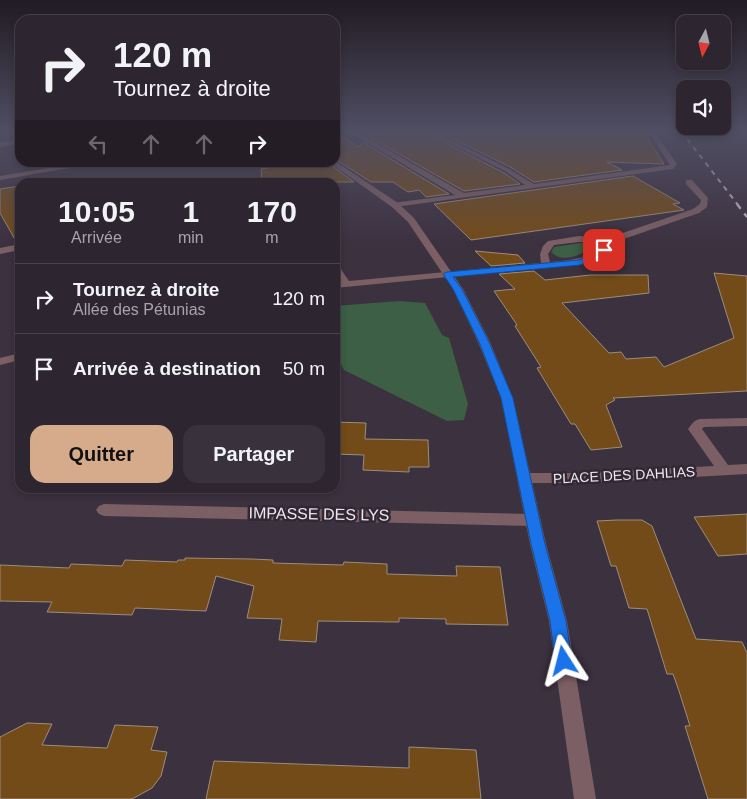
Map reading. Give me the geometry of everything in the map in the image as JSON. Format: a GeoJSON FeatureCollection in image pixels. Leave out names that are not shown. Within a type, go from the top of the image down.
{"type":"FeatureCollection","features":[{"type":"Feature","properties":{"kind":"street"},"geometry":{"type":"LineString","coordinates":[[0,178],[61,168]]}},
{"type":"Feature","properties":{"kind":"street"},"geometry":{"type":"LineString","coordinates":[[341,168],[395,205],[410,220],[458,289],[484,342],[507,398],[533,520],[558,621],[585,799]]}},
{"type":"Feature","properties":{"kind":"street"},"geometry":{"type":"LineString","coordinates":[[415,168],[461,195]]}},
{"type":"Feature","properties":{"kind":"street"},"geometry":{"type":"LineString","coordinates":[[504,168],[532,186]]}},
{"type":"Feature","properties":{"kind":"street"},"geometry":{"type":"LineString","coordinates":[[395,205],[663,168]]}},
{"type":"Feature","properties":{"kind":"street"},"geometry":{"type":"LineString","coordinates":[[546,264],[544,254],[547,246],[551,243],[579,238],[609,240],[696,211],[704,205],[705,200],[690,182]]}},
{"type":"Feature","properties":{"kind":"street"},"geometry":{"type":"LineString","coordinates":[[340,284],[580,262],[589,260],[604,250],[609,240]]}},
{"type":"Feature","properties":{"kind":"street"},"geometry":{"type":"LineString","coordinates":[[0,251],[15,247]]}},
{"type":"Feature","properties":{"kind":"street"},"geometry":{"type":"LineString","coordinates":[[340,274],[346,283]]}},
{"type":"Feature","properties":{"kind":"street"},"geometry":{"type":"LineString","coordinates":[[0,362],[15,358]]}},
{"type":"Feature","properties":{"kind":"street","name":"PLACE DES DAHLIAS"},"geometry":{"type":"LineString","coordinates":[[724,470],[695,429],[700,423],[747,422]]}},
{"type":"Feature","properties":{"kind":"street","name":"PLACE DES DAHLIAS"},"geometry":{"type":"LineString","coordinates":[[524,478],[584,478],[747,469]]}},
{"type":"Feature","properties":{"kind":"street","name":"IMPASSE DES LYS"},"geometry":{"type":"LineString","coordinates":[[104,510],[533,520]]}},
{"type":"Feature","properties":{"kind":"green space"},"geometry":{"type":"Polygon","coordinates":[[[581,243],[592,248],[577,256],[566,258],[556,256],[551,252],[554,247],[581,243]]]}},
{"type":"Feature","properties":{"kind":"green space"},"geometry":{"type":"Polygon","coordinates":[[[399,301],[425,303],[442,335],[449,338],[468,404],[464,420],[447,421],[344,370],[340,362],[340,306],[399,301]]]}},
{"type":"Feature","properties":{"kind":"building"},"geometry":{"type":"Polygon","coordinates":[[[335,168],[354,182],[340,182],[340,178],[262,178],[261,169],[335,168]]]}},
{"type":"Feature","properties":{"kind":"building"},"geometry":{"type":"Polygon","coordinates":[[[350,168],[406,168],[449,194],[426,197],[419,190],[408,192],[393,182],[371,182],[350,168]]]}},
{"type":"Feature","properties":{"kind":"building"},"geometry":{"type":"Polygon","coordinates":[[[424,168],[495,168],[520,184],[464,191],[424,168]]]}},
{"type":"Feature","properties":{"kind":"building"},"geometry":{"type":"Polygon","coordinates":[[[512,168],[619,168],[622,170],[534,182],[512,168]]]}},
{"type":"Feature","properties":{"kind":"building"},"geometry":{"type":"Polygon","coordinates":[[[633,176],[680,203],[673,204],[684,210],[471,240],[434,204],[633,176]]]}},
{"type":"Feature","properties":{"kind":"building"},"geometry":{"type":"Polygon","coordinates":[[[15,187],[15,239],[0,213],[0,189],[15,187]]]}},
{"type":"Feature","properties":{"kind":"building"},"geometry":{"type":"Polygon","coordinates":[[[475,251],[518,255],[525,263],[491,266],[475,251]]]}},
{"type":"Feature","properties":{"kind":"building"},"geometry":{"type":"Polygon","coordinates":[[[534,271],[545,280],[590,275],[648,275],[649,293],[562,303],[609,353],[621,352],[626,359],[656,357],[664,367],[734,338],[714,273],[747,276],[747,391],[613,398],[615,400],[606,405],[622,447],[591,450],[575,424],[571,424],[537,368],[541,367],[515,326],[517,325],[494,291],[515,289],[499,274],[534,271]]]}},
{"type":"Feature","properties":{"kind":"building"},"geometry":{"type":"Polygon","coordinates":[[[340,422],[366,423],[365,439],[428,440],[429,467],[409,467],[409,472],[363,470],[364,455],[340,454],[340,422]]]}},
{"type":"Feature","properties":{"kind":"building"},"geometry":{"type":"Polygon","coordinates":[[[747,514],[747,554],[718,556],[694,517],[747,514]]]}},
{"type":"Feature","properties":{"kind":"building"},"geometry":{"type":"Polygon","coordinates":[[[642,520],[652,526],[696,639],[742,642],[747,653],[747,799],[708,799],[685,726],[690,726],[673,674],[667,674],[647,609],[629,608],[616,566],[611,566],[597,521],[642,520]]]}},
{"type":"Feature","properties":{"kind":"building"},"geometry":{"type":"Polygon","coordinates":[[[185,558],[273,560],[273,563],[343,565],[344,562],[387,564],[387,574],[421,575],[457,576],[456,566],[500,567],[508,625],[446,624],[446,619],[399,618],[399,622],[318,621],[316,642],[279,640],[282,619],[247,618],[254,586],[216,576],[206,611],[135,608],[132,615],[47,612],[52,602],[0,601],[0,565],[69,568],[71,564],[122,566],[125,560],[177,562],[178,560],[185,560],[185,558]]]}},
{"type":"Feature","properties":{"kind":"building"},"geometry":{"type":"Polygon","coordinates":[[[27,723],[52,724],[42,745],[107,748],[115,725],[158,727],[151,750],[167,752],[161,776],[152,788],[132,799],[0,799],[0,737],[27,723]]]}},
{"type":"Feature","properties":{"kind":"building"},"geometry":{"type":"Polygon","coordinates":[[[409,747],[476,750],[481,799],[206,799],[214,761],[409,768],[409,747]]]}},
{"type":"Feature","properties":{"kind":"railway"},"geometry":{"type":"LineString","coordinates":[[710,168],[738,205]]}},
{"type":"Feature","properties":{"kind":"railway"},"geometry":{"type":"LineString","coordinates":[[737,204],[747,217]]}},
{"type":"Feature","properties":{"kind":"route"},"geometry":{"type":"LineString","coordinates":[[564,661],[558,621],[538,544],[507,398],[484,342],[458,289],[447,274],[580,262],[589,260],[604,250]]}}]}
